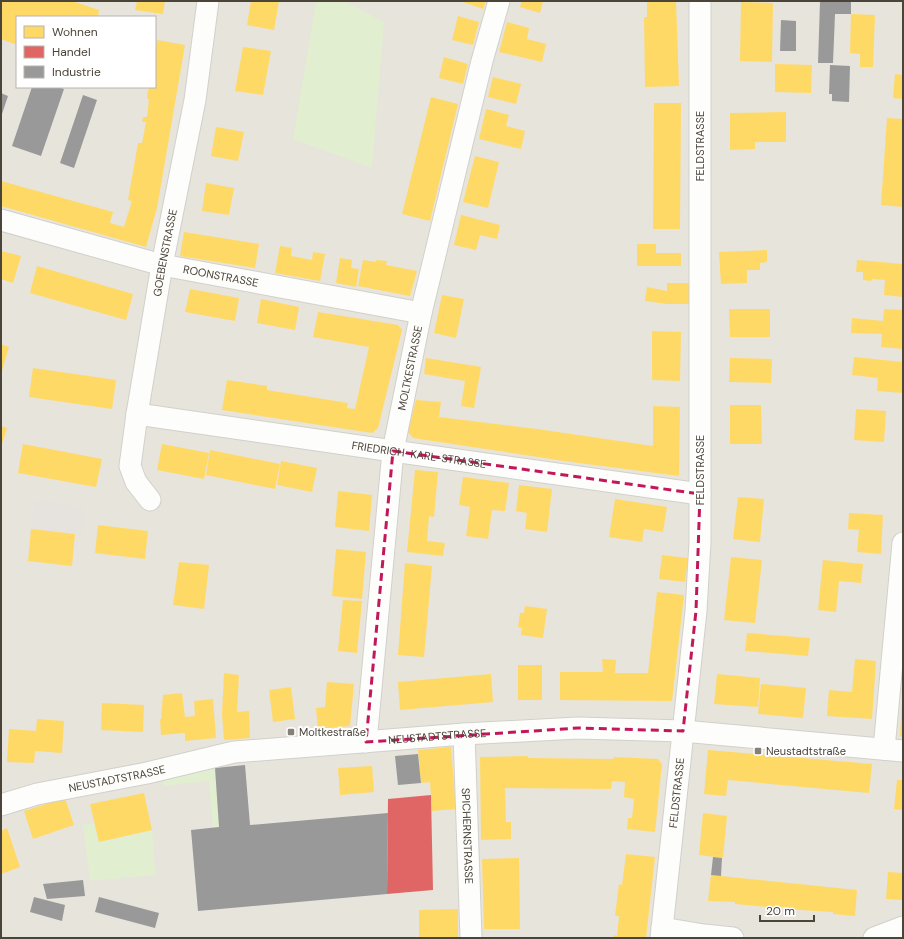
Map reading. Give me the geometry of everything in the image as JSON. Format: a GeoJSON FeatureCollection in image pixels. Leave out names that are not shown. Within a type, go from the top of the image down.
{"type":"FeatureCollection","features":[{"type":"Feature","properties":{"kind":"street","name":"GOEBENSTRASSE"},"geometry":{"type":"LineString","coordinates":[[150,500],[136,482],[130,466],[137,414],[162,265],[195,100],[208,1]]}},
{"type":"Feature","properties":{"kind":"street","name":"MOLTKESTRASSE"},"geometry":{"type":"LineString","coordinates":[[366,742],[393,452],[421,313],[482,61],[499,1]]}},
{"type":"Feature","properties":{"kind":"street","name":"FELDSTRASSE"},"geometry":{"type":"LineString","coordinates":[[661,933],[696,611],[700,542],[700,1]]}},
{"type":"Feature","properties":{"kind":"street","name":"ROONSTRASSE"},"geometry":{"type":"LineString","coordinates":[[1,220],[162,265],[421,313]]}},
{"type":"Feature","properties":{"kind":"street","name":"FRIEDRICH-KARL-STRASSE"},"geometry":{"type":"LineString","coordinates":[[137,414],[393,452],[700,494]]}},
{"type":"Feature","properties":{"kind":"street"},"geometry":{"type":"LineString","coordinates":[[893,750],[903,543]]}},
{"type":"Feature","properties":{"kind":"street","name":"NEUSTADTSTRASSE"},"geometry":{"type":"LineString","coordinates":[[1,805],[36,794],[147,773],[234,752],[464,734],[578,728],[683,731],[893,750]]}},
{"type":"Feature","properties":{"kind":"street","name":"SPICHERNSTRASSE"},"geometry":{"type":"LineString","coordinates":[[464,734],[471,938]]}},
{"type":"Feature","properties":{"kind":"street"},"geometry":{"type":"LineString","coordinates":[[874,938],[903,928]]}},
{"type":"Feature","properties":{"kind":"street"},"geometry":{"type":"LineString","coordinates":[[661,933],[733,938]]}},
{"type":"Feature","properties":{"kind":"highlighted area"},"geometry":{"type":"Polygon","coordinates":[[[393,451],[700,494],[696,611],[683,731],[578,728],[366,742],[393,451]]]}},
{"type":"Feature","properties":{"kind":"shaded area"},"geometry":{"type":"Polygon","coordinates":[[[1,1],[903,1],[903,938],[1,938],[1,1]]]}},
{"type":"Feature","properties":{"kind":"shaded area"},"geometry":{"type":"Polygon","coordinates":[[[1,39],[8,42],[1,63],[1,39]]]}},
{"type":"Feature","properties":{"kind":"shaded area"},"geometry":{"type":"Polygon","coordinates":[[[35,500],[80,507],[85,514],[82,535],[31,529],[35,500]]]}},
{"type":"Feature","properties":{"kind":"green space"},"geometry":{"type":"Polygon","coordinates":[[[316,1],[344,1],[384,22],[372,168],[293,139],[316,1]]]}},
{"type":"Feature","properties":{"kind":"green space"},"geometry":{"type":"Polygon","coordinates":[[[215,768],[219,827],[213,828],[209,781],[164,786],[163,776],[215,768]]]}},
{"type":"Feature","properties":{"kind":"green space"},"geometry":{"type":"Polygon","coordinates":[[[94,823],[99,842],[152,830],[156,875],[90,881],[83,825],[94,823]]]}},
{"type":"Feature","properties":{"kind":"building: Wohnen"},"geometry":{"type":"Polygon","coordinates":[[[1,1],[72,1],[99,10],[98,16],[16,16],[16,45],[1,39],[1,1]]]}},
{"type":"Feature","properties":{"kind":"building: Wohnen"},"geometry":{"type":"Polygon","coordinates":[[[137,1],[165,1],[163,14],[135,10],[137,1]]]}},
{"type":"Feature","properties":{"kind":"building: Wohnen"},"geometry":{"type":"Polygon","coordinates":[[[251,1],[279,1],[274,30],[247,25],[251,1]]]}},
{"type":"Feature","properties":{"kind":"building: Wohnen"},"geometry":{"type":"Polygon","coordinates":[[[460,1],[486,1],[483,9],[460,1]]]}},
{"type":"Feature","properties":{"kind":"building: Wohnen"},"geometry":{"type":"Polygon","coordinates":[[[522,1],[543,1],[540,13],[520,7],[522,1]]]}},
{"type":"Feature","properties":{"kind":"building: Wohnen"},"geometry":{"type":"Polygon","coordinates":[[[647,1],[676,1],[679,86],[645,87],[644,17],[647,17],[647,1]]]}},
{"type":"Feature","properties":{"kind":"building: Wohnen"},"geometry":{"type":"Polygon","coordinates":[[[741,2],[773,3],[772,62],[740,61],[741,2]]]}},
{"type":"Feature","properties":{"kind":"building: Wohnen"},"geometry":{"type":"Polygon","coordinates":[[[851,14],[875,15],[873,67],[860,67],[860,54],[850,53],[851,14]]]}},
{"type":"Feature","properties":{"kind":"building: Wohnen"},"geometry":{"type":"Polygon","coordinates":[[[458,16],[479,22],[473,45],[452,40],[458,16]]]}},
{"type":"Feature","properties":{"kind":"building: Wohnen"},"geometry":{"type":"Polygon","coordinates":[[[507,22],[529,28],[527,39],[546,44],[542,62],[499,52],[507,22]]]}},
{"type":"Feature","properties":{"kind":"building: Wohnen"},"geometry":{"type":"Polygon","coordinates":[[[157,40],[185,45],[157,208],[146,247],[1,206],[1,181],[113,212],[110,223],[124,227],[132,201],[128,200],[138,143],[142,143],[146,122],[142,122],[143,117],[147,117],[149,99],[147,99],[148,89],[156,88],[157,40]]]}},
{"type":"Feature","properties":{"kind":"building: Wohnen"},"geometry":{"type":"Polygon","coordinates":[[[243,47],[271,51],[263,95],[235,91],[243,47]]]}},
{"type":"Feature","properties":{"kind":"building: Wohnen"},"geometry":{"type":"Polygon","coordinates":[[[444,57],[468,64],[463,84],[439,78],[444,57]]]}},
{"type":"Feature","properties":{"kind":"building: Wohnen"},"geometry":{"type":"Polygon","coordinates":[[[775,64],[812,65],[811,93],[775,92],[775,64]]]}},
{"type":"Feature","properties":{"kind":"building: Wohnen"},"geometry":{"type":"Polygon","coordinates":[[[895,74],[903,75],[903,99],[893,98],[895,74]]]}},
{"type":"Feature","properties":{"kind":"building: Wohnen"},"geometry":{"type":"Polygon","coordinates":[[[493,77],[521,84],[516,104],[488,97],[493,77]]]}},
{"type":"Feature","properties":{"kind":"building: Wohnen"},"geometry":{"type":"Polygon","coordinates":[[[431,97],[458,104],[430,221],[402,214],[431,97]]]}},
{"type":"Feature","properties":{"kind":"building: Wohnen"},"geometry":{"type":"Polygon","coordinates":[[[654,103],[681,103],[680,229],[653,229],[654,103]]]}},
{"type":"Feature","properties":{"kind":"building: Wohnen"},"geometry":{"type":"Polygon","coordinates":[[[486,109],[509,115],[506,126],[525,131],[521,149],[479,139],[486,109]]]}},
{"type":"Feature","properties":{"kind":"building: Wohnen"},"geometry":{"type":"Polygon","coordinates":[[[786,112],[786,142],[755,142],[755,149],[730,150],[730,113],[786,112]]]}},
{"type":"Feature","properties":{"kind":"building: Wohnen"},"geometry":{"type":"Polygon","coordinates":[[[887,118],[903,119],[903,207],[881,205],[887,118]]]}},
{"type":"Feature","properties":{"kind":"building: Wohnen"},"geometry":{"type":"Polygon","coordinates":[[[216,127],[244,132],[238,161],[211,156],[216,127]]]}},
{"type":"Feature","properties":{"kind":"building: Wohnen"},"geometry":{"type":"Polygon","coordinates":[[[475,156],[499,162],[488,208],[463,202],[475,156]]]}},
{"type":"Feature","properties":{"kind":"building: Wohnen"},"geometry":{"type":"Polygon","coordinates":[[[206,183],[234,188],[229,215],[202,211],[206,183]]]}},
{"type":"Feature","properties":{"kind":"building: Wohnen"},"geometry":{"type":"Polygon","coordinates":[[[461,215],[500,225],[497,239],[480,235],[476,250],[454,245],[461,215]]]}},
{"type":"Feature","properties":{"kind":"building: Wohnen"},"geometry":{"type":"Polygon","coordinates":[[[184,232],[259,244],[255,268],[180,256],[184,232]]]}},
{"type":"Feature","properties":{"kind":"building: Wohnen"},"geometry":{"type":"Polygon","coordinates":[[[637,244],[656,244],[656,253],[681,253],[681,266],[637,266],[637,244]]]}},
{"type":"Feature","properties":{"kind":"building: Wohnen"},"geometry":{"type":"Polygon","coordinates":[[[280,246],[292,248],[291,256],[312,260],[313,252],[325,254],[320,281],[275,273],[280,246]]]}},
{"type":"Feature","properties":{"kind":"building: Wohnen"},"geometry":{"type":"Polygon","coordinates":[[[767,250],[767,262],[760,263],[760,270],[747,270],[747,283],[721,284],[719,252],[767,250]]]}},
{"type":"Feature","properties":{"kind":"building: Wohnen"},"geometry":{"type":"Polygon","coordinates":[[[1,251],[21,256],[13,283],[1,279],[1,251]]]}},
{"type":"Feature","properties":{"kind":"building: Wohnen"},"geometry":{"type":"Polygon","coordinates":[[[340,258],[352,260],[351,268],[359,269],[356,287],[336,283],[340,258]]]}},
{"type":"Feature","properties":{"kind":"building: Wohnen"},"geometry":{"type":"Polygon","coordinates":[[[363,260],[376,262],[376,260],[387,261],[386,265],[417,271],[410,296],[358,286],[363,260]]]}},
{"type":"Feature","properties":{"kind":"building: Wohnen"},"geometry":{"type":"Polygon","coordinates":[[[857,260],[903,264],[903,297],[884,295],[885,280],[863,280],[863,272],[856,272],[857,260]]]}},
{"type":"Feature","properties":{"kind":"building: Wohnen"},"geometry":{"type":"Polygon","coordinates":[[[37,266],[133,294],[126,320],[30,293],[37,266]]]}},
{"type":"Feature","properties":{"kind":"building: Wohnen"},"geometry":{"type":"Polygon","coordinates":[[[667,283],[691,283],[691,304],[667,304],[645,301],[647,287],[667,291],[667,283]]]}},
{"type":"Feature","properties":{"kind":"building: Wohnen"},"geometry":{"type":"Polygon","coordinates":[[[190,289],[239,298],[235,321],[185,312],[190,289]]]}},
{"type":"Feature","properties":{"kind":"building: Wohnen"},"geometry":{"type":"Polygon","coordinates":[[[442,295],[464,299],[456,338],[434,333],[442,295]]]}},
{"type":"Feature","properties":{"kind":"building: Wohnen"},"geometry":{"type":"Polygon","coordinates":[[[261,299],[299,307],[295,330],[257,323],[261,299]]]}},
{"type":"Feature","properties":{"kind":"building: Wohnen"},"geometry":{"type":"Polygon","coordinates":[[[729,309],[770,309],[770,337],[730,337],[729,309]]]}},
{"type":"Feature","properties":{"kind":"building: Wohnen"},"geometry":{"type":"Polygon","coordinates":[[[884,309],[903,310],[903,349],[881,347],[882,334],[851,333],[852,318],[883,321],[884,309]]]}},
{"type":"Feature","properties":{"kind":"building: Wohnen"},"geometry":{"type":"Polygon","coordinates":[[[318,312],[398,325],[402,330],[378,428],[372,433],[222,410],[227,380],[267,386],[267,390],[348,403],[347,408],[355,409],[369,347],[313,337],[318,312]]]}},
{"type":"Feature","properties":{"kind":"building: Wohnen"},"geometry":{"type":"Polygon","coordinates":[[[652,331],[681,332],[680,381],[652,380],[652,331]]]}},
{"type":"Feature","properties":{"kind":"building: Wohnen"},"geometry":{"type":"Polygon","coordinates":[[[1,344],[9,347],[2,371],[1,371],[1,344]]]}},
{"type":"Feature","properties":{"kind":"building: Wohnen"},"geometry":{"type":"Polygon","coordinates":[[[854,357],[903,362],[902,393],[877,391],[878,378],[852,375],[854,357]]]}},
{"type":"Feature","properties":{"kind":"building: Wohnen"},"geometry":{"type":"Polygon","coordinates":[[[426,358],[481,367],[474,408],[461,406],[465,381],[424,374],[426,358]]]}},
{"type":"Feature","properties":{"kind":"building: Wohnen"},"geometry":{"type":"Polygon","coordinates":[[[730,358],[772,359],[771,383],[729,382],[730,358]]]}},
{"type":"Feature","properties":{"kind":"building: Wohnen"},"geometry":{"type":"Polygon","coordinates":[[[33,368],[116,380],[112,409],[29,397],[33,368]]]}},
{"type":"Feature","properties":{"kind":"building: Wohnen"},"geometry":{"type":"Polygon","coordinates":[[[416,400],[441,402],[439,417],[537,429],[653,446],[653,406],[680,407],[679,476],[571,462],[413,438],[408,432],[416,400]]]}},
{"type":"Feature","properties":{"kind":"building: Wohnen"},"geometry":{"type":"Polygon","coordinates":[[[730,405],[761,405],[762,444],[730,444],[730,405]]]}},
{"type":"Feature","properties":{"kind":"building: Wohnen"},"geometry":{"type":"Polygon","coordinates":[[[856,409],[886,411],[884,442],[854,440],[856,409]]]}},
{"type":"Feature","properties":{"kind":"building: Wohnen"},"geometry":{"type":"Polygon","coordinates":[[[1,426],[7,428],[1,447],[1,426]]]}},
{"type":"Feature","properties":{"kind":"building: Wohnen"},"geometry":{"type":"Polygon","coordinates":[[[23,444],[102,459],[96,487],[18,473],[23,444]]]}},
{"type":"Feature","properties":{"kind":"building: Wohnen"},"geometry":{"type":"Polygon","coordinates":[[[162,444],[209,453],[204,479],[157,470],[162,444]]]}},
{"type":"Feature","properties":{"kind":"building: Wohnen"},"geometry":{"type":"Polygon","coordinates":[[[210,450],[280,464],[275,489],[206,475],[210,450]]]}},
{"type":"Feature","properties":{"kind":"building: Wohnen"},"geometry":{"type":"Polygon","coordinates":[[[281,461],[317,468],[312,492],[277,485],[281,461]]]}},
{"type":"Feature","properties":{"kind":"building: Wohnen"},"geometry":{"type":"Polygon","coordinates":[[[415,470],[438,472],[434,517],[429,516],[427,541],[445,543],[443,556],[407,552],[415,470]]]}},
{"type":"Feature","properties":{"kind":"building: Wohnen"},"geometry":{"type":"Polygon","coordinates":[[[463,477],[509,483],[505,511],[492,510],[488,539],[466,536],[470,507],[459,505],[463,477]]]}},
{"type":"Feature","properties":{"kind":"building: Wohnen"},"geometry":{"type":"Polygon","coordinates":[[[519,485],[552,489],[547,532],[525,529],[527,513],[516,511],[519,485]]]}},
{"type":"Feature","properties":{"kind":"building: Wohnen"},"geometry":{"type":"Polygon","coordinates":[[[338,491],[372,495],[369,531],[335,527],[338,491]]]}},
{"type":"Feature","properties":{"kind":"building: Wohnen"},"geometry":{"type":"Polygon","coordinates":[[[738,497],[764,499],[760,542],[733,539],[738,497]]]}},
{"type":"Feature","properties":{"kind":"building: Wohnen"},"geometry":{"type":"Polygon","coordinates":[[[615,499],[667,507],[663,532],[644,529],[642,542],[609,537],[615,499]]]}},
{"type":"Feature","properties":{"kind":"building: Wohnen"},"geometry":{"type":"Polygon","coordinates":[[[849,513],[883,515],[881,554],[857,552],[859,530],[848,529],[849,513]]]}},
{"type":"Feature","properties":{"kind":"building: Wohnen"},"geometry":{"type":"Polygon","coordinates":[[[98,525],[148,531],[145,559],[95,553],[98,525]]]}},
{"type":"Feature","properties":{"kind":"building: Wohnen"},"geometry":{"type":"Polygon","coordinates":[[[31,529],[75,534],[72,566],[28,561],[31,529]]]}},
{"type":"Feature","properties":{"kind":"building: Wohnen"},"geometry":{"type":"Polygon","coordinates":[[[336,549],[366,552],[362,599],[332,596],[336,549]]]}},
{"type":"Feature","properties":{"kind":"building: Wohnen"},"geometry":{"type":"Polygon","coordinates":[[[662,555],[688,558],[685,582],[659,579],[662,555]]]}},
{"type":"Feature","properties":{"kind":"building: Wohnen"},"geometry":{"type":"Polygon","coordinates":[[[731,557],[762,560],[755,623],[724,620],[731,557]]]}},
{"type":"Feature","properties":{"kind":"building: Wohnen"},"geometry":{"type":"Polygon","coordinates":[[[823,560],[863,564],[861,583],[839,581],[836,612],[818,610],[823,560]]]}},
{"type":"Feature","properties":{"kind":"building: Wohnen"},"geometry":{"type":"Polygon","coordinates":[[[179,562],[209,565],[204,609],[173,605],[179,562]]]}},
{"type":"Feature","properties":{"kind":"building: Wohnen"},"geometry":{"type":"Polygon","coordinates":[[[405,563],[432,566],[424,657],[398,655],[405,563]]]}},
{"type":"Feature","properties":{"kind":"building: Wohnen"},"geometry":{"type":"Polygon","coordinates":[[[657,592],[684,595],[672,701],[560,700],[560,672],[603,672],[602,659],[616,660],[615,673],[648,673],[657,592]]]}},
{"type":"Feature","properties":{"kind":"building: Wohnen"},"geometry":{"type":"Polygon","coordinates":[[[343,600],[362,601],[357,653],[338,651],[343,600]]]}},
{"type":"Feature","properties":{"kind":"building: Wohnen"},"geometry":{"type":"Polygon","coordinates":[[[525,606],[547,609],[543,638],[521,635],[522,628],[518,627],[520,613],[524,613],[525,606]]]}},
{"type":"Feature","properties":{"kind":"building: Wohnen"},"geometry":{"type":"Polygon","coordinates":[[[747,633],[810,638],[808,656],[745,651],[747,633]]]}},
{"type":"Feature","properties":{"kind":"building: Wohnen"},"geometry":{"type":"Polygon","coordinates":[[[855,659],[876,661],[872,719],[827,716],[829,690],[852,692],[855,659]]]}},
{"type":"Feature","properties":{"kind":"building: Wohnen"},"geometry":{"type":"Polygon","coordinates":[[[518,665],[542,665],[542,700],[518,700],[518,665]]]}},
{"type":"Feature","properties":{"kind":"building: Wohnen"},"geometry":{"type":"Polygon","coordinates":[[[224,673],[239,675],[237,712],[249,711],[250,738],[224,740],[222,714],[224,673]]]}},
{"type":"Feature","properties":{"kind":"building: Wohnen"},"geometry":{"type":"Polygon","coordinates":[[[491,674],[493,702],[400,710],[398,682],[491,674]]]}},
{"type":"Feature","properties":{"kind":"building: Wohnen"},"geometry":{"type":"Polygon","coordinates":[[[717,674],[760,678],[758,707],[714,704],[717,674]]]}},
{"type":"Feature","properties":{"kind":"building: Wohnen"},"geometry":{"type":"Polygon","coordinates":[[[327,682],[354,684],[350,726],[318,729],[316,708],[325,707],[327,682]]]}},
{"type":"Feature","properties":{"kind":"building: Wohnen"},"geometry":{"type":"Polygon","coordinates":[[[761,684],[806,688],[803,718],[758,714],[761,684]]]}},
{"type":"Feature","properties":{"kind":"building: Wohnen"},"geometry":{"type":"Polygon","coordinates":[[[291,687],[295,719],[273,722],[269,690],[291,687]]]}},
{"type":"Feature","properties":{"kind":"building: Wohnen"},"geometry":{"type":"Polygon","coordinates":[[[182,693],[185,717],[195,716],[194,701],[213,699],[216,738],[185,741],[185,733],[161,735],[160,719],[163,695],[182,693]]]}},
{"type":"Feature","properties":{"kind":"building: Wohnen"},"geometry":{"type":"Polygon","coordinates":[[[903,702],[903,737],[900,736],[903,702]]]}},
{"type":"Feature","properties":{"kind":"building: Wohnen"},"geometry":{"type":"Polygon","coordinates":[[[102,703],[144,705],[143,732],[101,730],[102,703]]]}},
{"type":"Feature","properties":{"kind":"building: Wohnen"},"geometry":{"type":"Polygon","coordinates":[[[37,719],[64,721],[62,753],[35,751],[34,763],[7,762],[9,729],[36,731],[37,719]]]}},
{"type":"Feature","properties":{"kind":"building: Wohnen"},"geometry":{"type":"Polygon","coordinates":[[[451,747],[456,809],[432,811],[430,782],[421,783],[418,750],[451,747]]]}},
{"type":"Feature","properties":{"kind":"building: Wohnen"},"geometry":{"type":"Polygon","coordinates":[[[708,750],[872,764],[869,793],[728,780],[726,796],[704,794],[708,750]]]}},
{"type":"Feature","properties":{"kind":"building: Wohnen"},"geometry":{"type":"Polygon","coordinates":[[[528,756],[528,758],[613,759],[614,757],[658,759],[662,764],[655,832],[627,829],[628,818],[632,818],[634,799],[624,797],[625,782],[612,781],[611,789],[505,788],[506,822],[511,822],[511,839],[481,840],[480,757],[528,756]]]}},
{"type":"Feature","properties":{"kind":"building: Wohnen"},"geometry":{"type":"Polygon","coordinates":[[[372,766],[374,792],[340,795],[338,768],[372,766]]]}},
{"type":"Feature","properties":{"kind":"building: Wohnen"},"geometry":{"type":"Polygon","coordinates":[[[897,780],[903,780],[903,810],[894,809],[897,780]]]}},
{"type":"Feature","properties":{"kind":"building: Wohnen"},"geometry":{"type":"Polygon","coordinates":[[[144,793],[152,830],[99,842],[90,804],[144,793]]]}},
{"type":"Feature","properties":{"kind":"building: Wohnen"},"geometry":{"type":"Polygon","coordinates":[[[65,798],[74,825],[33,839],[24,811],[65,798]]]}},
{"type":"Feature","properties":{"kind":"building: Wohnen"},"geometry":{"type":"Polygon","coordinates":[[[703,813],[727,816],[723,858],[699,855],[703,813]]]}},
{"type":"Feature","properties":{"kind":"building: Wohnen"},"geometry":{"type":"Polygon","coordinates":[[[7,828],[20,867],[1,874],[1,831],[7,828]]]}},
{"type":"Feature","properties":{"kind":"building: Wohnen"},"geometry":{"type":"Polygon","coordinates":[[[626,854],[655,857],[646,938],[614,938],[614,935],[617,936],[619,916],[615,916],[619,884],[622,885],[626,854]]]}},
{"type":"Feature","properties":{"kind":"building: Wohnen"},"geometry":{"type":"Polygon","coordinates":[[[519,858],[520,929],[484,929],[482,859],[519,858]]]}},
{"type":"Feature","properties":{"kind":"building: Wohnen"},"geometry":{"type":"Polygon","coordinates":[[[888,872],[903,873],[903,900],[886,899],[888,872]]]}},
{"type":"Feature","properties":{"kind":"building: Wohnen"},"geometry":{"type":"Polygon","coordinates":[[[711,875],[857,890],[855,916],[833,914],[833,912],[784,909],[784,907],[778,908],[735,904],[735,902],[708,901],[711,875]]]}},
{"type":"Feature","properties":{"kind":"building: Wohnen"},"geometry":{"type":"Polygon","coordinates":[[[458,909],[458,938],[419,938],[419,910],[458,909]]]}},
{"type":"Feature","properties":{"kind":"building: Handel"},"geometry":{"type":"Polygon","coordinates":[[[431,795],[433,890],[387,894],[388,799],[431,795]]]}},
{"type":"Feature","properties":{"kind":"building: Industrie"},"geometry":{"type":"Polygon","coordinates":[[[851,1],[851,14],[835,14],[833,63],[818,63],[820,2],[851,1]]]}},
{"type":"Feature","properties":{"kind":"building: Industrie"},"geometry":{"type":"Polygon","coordinates":[[[781,20],[796,21],[796,51],[780,51],[781,20]]]}},
{"type":"Feature","properties":{"kind":"building: Industrie"},"geometry":{"type":"Polygon","coordinates":[[[830,65],[850,66],[849,102],[832,101],[832,94],[829,94],[830,65]]]}},
{"type":"Feature","properties":{"kind":"building: Industrie"},"geometry":{"type":"Polygon","coordinates":[[[32,88],[64,89],[41,156],[12,146],[32,88]]]}},
{"type":"Feature","properties":{"kind":"building: Industrie"},"geometry":{"type":"Polygon","coordinates":[[[1,93],[8,96],[1,117],[1,93]]]}},
{"type":"Feature","properties":{"kind":"building: Industrie"},"geometry":{"type":"Polygon","coordinates":[[[83,95],[97,100],[74,168],[60,163],[83,95]]]}},
{"type":"Feature","properties":{"kind":"building: Industrie"},"geometry":{"type":"Polygon","coordinates":[[[418,754],[421,783],[398,785],[395,756],[418,754]]]}},
{"type":"Feature","properties":{"kind":"building: Industrie"},"geometry":{"type":"Polygon","coordinates":[[[245,765],[250,825],[388,813],[387,894],[198,911],[191,830],[219,827],[215,768],[245,765]]]}},
{"type":"Feature","properties":{"kind":"building: Industrie"},"geometry":{"type":"Polygon","coordinates":[[[713,857],[722,858],[721,876],[711,875],[713,857]]]}},
{"type":"Feature","properties":{"kind":"building: Industrie"},"geometry":{"type":"Polygon","coordinates":[[[83,880],[85,896],[47,899],[43,884],[83,880]]]}},
{"type":"Feature","properties":{"kind":"building: Industrie"},"geometry":{"type":"Polygon","coordinates":[[[34,897],[65,905],[62,921],[30,912],[34,897]]]}},
{"type":"Feature","properties":{"kind":"building: Industrie"},"geometry":{"type":"Polygon","coordinates":[[[99,897],[159,913],[155,928],[95,912],[99,897]]]}},
{"type":"Feature","properties":{"kind":"place","name":"Moltkestraße"},"geometry":{"type":"Point","coordinates":[291,732]}},
{"type":"Feature","properties":{"kind":"place","name":"Neustadtstraße"},"geometry":{"type":"Point","coordinates":[758,751]}}]}
